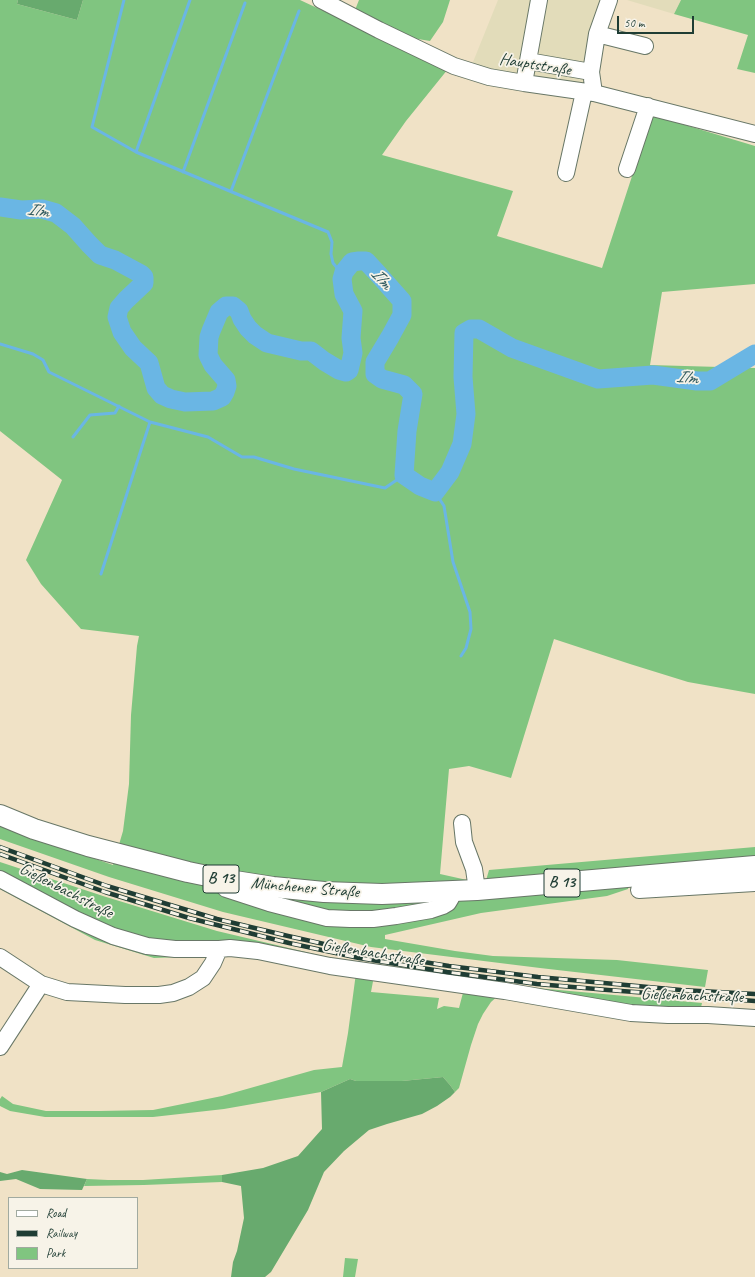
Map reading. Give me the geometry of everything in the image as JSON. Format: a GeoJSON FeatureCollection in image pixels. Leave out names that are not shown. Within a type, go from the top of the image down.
{"type":"FeatureCollection","features":[{"type":"Feature","properties":{"kind":"main road","name":"Münchener Straße"},"geometry":{"type":"LineString","coordinates":[[0,815],[34,829],[88,846],[222,879],[298,890],[324,892],[382,894],[477,890]]}},
{"type":"Feature","properties":{"kind":"main road","name":"B 13"},"geometry":{"type":"LineString","coordinates":[[477,890],[755,866]]}},
{"type":"Feature","properties":{"kind":"street","name":"Hauptstraße"},"geometry":{"type":"LineString","coordinates":[[321,0],[454,66],[489,77],[589,93],[648,106],[755,134]]}},
{"type":"Feature","properties":{"kind":"street"},"geometry":{"type":"LineString","coordinates":[[524,83],[539,0]]}},
{"type":"Feature","properties":{"kind":"street"},"geometry":{"type":"LineString","coordinates":[[566,173],[589,93],[597,34],[608,0]]}},
{"type":"Feature","properties":{"kind":"street"},"geometry":{"type":"LineString","coordinates":[[597,34],[645,46]]}},
{"type":"Feature","properties":{"kind":"street"},"geometry":{"type":"LineString","coordinates":[[528,61],[591,72]]}},
{"type":"Feature","properties":{"kind":"street"},"geometry":{"type":"LineString","coordinates":[[627,169],[648,106]]}},
{"type":"Feature","properties":{"kind":"street"},"geometry":{"type":"LineString","coordinates":[[462,823],[464,842],[474,868],[477,890]]}},
{"type":"Feature","properties":{"kind":"street","name":"Gießenbachstraße"},"geometry":{"type":"LineString","coordinates":[[0,878],[75,920],[114,936],[147,946],[175,949],[230,948],[258,951],[330,966],[505,992],[631,1013],[755,1018]]}},
{"type":"Feature","properties":{"kind":"street"},"geometry":{"type":"LineString","coordinates":[[639,890],[755,883]]}},
{"type":"Feature","properties":{"kind":"street"},"geometry":{"type":"LineString","coordinates":[[0,958],[41,984],[67,992],[159,995],[174,993],[189,987],[203,978],[213,963],[219,949]]}},
{"type":"Feature","properties":{"kind":"street"},"geometry":{"type":"LineString","coordinates":[[0,1047],[41,984]]}},
{"type":"Feature","properties":{"kind":"street"},"geometry":{"type":"LineString","coordinates":[[0,1051],[0,1056]]}},
{"type":"Feature","properties":{"kind":"shaded area"},"geometry":{"type":"Polygon","coordinates":[[[498,0],[609,0],[594,93],[468,75],[498,0]]]}},
{"type":"Feature","properties":{"kind":"shaded area"},"geometry":{"type":"Polygon","coordinates":[[[627,0],[681,0],[674,14],[627,0]]]}},
{"type":"Feature","properties":{"kind":"green space"},"geometry":{"type":"Polygon","coordinates":[[[0,0],[18,0],[17,4],[77,20],[83,0],[300,0],[448,69],[406,121],[382,155],[513,191],[497,236],[602,268],[652,115],[755,146],[755,284],[662,292],[650,365],[755,368],[755,694],[688,682],[554,639],[511,778],[469,766],[449,769],[440,874],[485,884],[489,870],[755,847],[755,876],[629,885],[628,889],[607,896],[481,913],[385,935],[385,939],[493,956],[617,960],[708,970],[705,987],[371,947],[223,912],[109,877],[0,839],[0,826],[113,865],[123,831],[129,784],[131,715],[139,636],[81,629],[41,584],[26,560],[62,480],[0,431],[0,0]]]}},
{"type":"Feature","properties":{"kind":"green space"},"geometry":{"type":"Polygon","coordinates":[[[18,0],[83,0],[77,20],[17,4],[18,0]]]}},
{"type":"Feature","properties":{"kind":"green space"},"geometry":{"type":"Polygon","coordinates":[[[359,0],[450,0],[443,22],[430,41],[412,38],[355,10],[359,0]]]}},
{"type":"Feature","properties":{"kind":"green space"},"geometry":{"type":"Polygon","coordinates":[[[681,0],[755,0],[755,73],[737,69],[748,35],[674,14],[681,0]]]}},
{"type":"Feature","properties":{"kind":"green space"},"geometry":{"type":"Polygon","coordinates":[[[0,862],[217,931],[331,958],[412,971],[175,946],[115,932],[0,874],[0,862]]]}},
{"type":"Feature","properties":{"kind":"green space"},"geometry":{"type":"Polygon","coordinates":[[[0,882],[74,923],[208,956],[154,958],[95,940],[0,889],[0,882]]]}},
{"type":"Feature","properties":{"kind":"green space"},"geometry":{"type":"Polygon","coordinates":[[[356,973],[374,976],[371,992],[439,998],[437,1009],[444,1006],[459,1008],[464,989],[500,994],[491,1002],[478,1024],[459,1088],[455,1092],[443,1077],[402,1081],[356,1081],[350,1079],[321,1092],[224,1109],[153,1117],[45,1117],[10,1111],[0,1106],[0,1099],[2,1096],[13,1104],[46,1111],[153,1110],[222,1096],[314,1070],[342,1067],[356,973]]]}},
{"type":"Feature","properties":{"kind":"green space"},"geometry":{"type":"Polygon","coordinates":[[[498,983],[702,1003],[700,1012],[626,1009],[498,983]]]}},
{"type":"Feature","properties":{"kind":"green space"},"geometry":{"type":"Polygon","coordinates":[[[443,1077],[455,1092],[450,1097],[422,1114],[369,1130],[344,1151],[324,1172],[308,1210],[271,1272],[265,1277],[231,1277],[233,1262],[237,1251],[244,1218],[241,1186],[222,1182],[222,1175],[263,1168],[298,1156],[322,1129],[321,1092],[350,1079],[356,1081],[402,1081],[443,1077]]]}},
{"type":"Feature","properties":{"kind":"green space"},"geometry":{"type":"Polygon","coordinates":[[[22,1170],[87,1179],[82,1190],[40,1189],[16,1179],[0,1181],[0,1172],[7,1174],[22,1170]]]}},
{"type":"Feature","properties":{"kind":"green space"},"geometry":{"type":"Polygon","coordinates":[[[222,1175],[222,1182],[84,1186],[87,1179],[143,1180],[222,1175]]]}},
{"type":"Feature","properties":{"kind":"green space"},"geometry":{"type":"Polygon","coordinates":[[[345,1258],[358,1259],[355,1277],[343,1277],[345,1258]]]}},
{"type":"Feature","properties":{"kind":"waterway"},"geometry":{"type":"LineString","coordinates":[[124,0],[92,127],[136,152],[328,232],[332,242],[331,254],[333,263],[338,269],[344,272]]}},
{"type":"Feature","properties":{"kind":"waterway"},"geometry":{"type":"LineString","coordinates":[[136,152],[190,0]]}},
{"type":"Feature","properties":{"kind":"waterway"},"geometry":{"type":"LineString","coordinates":[[183,172],[245,3]]}},
{"type":"Feature","properties":{"kind":"waterway"},"geometry":{"type":"LineString","coordinates":[[231,191],[299,11]]}},
{"type":"Feature","properties":{"kind":"waterway","name":"Ilm"},"geometry":{"type":"LineString","coordinates":[[0,207],[21,210],[42,209],[56,213],[73,226],[100,255],[115,260],[144,277],[144,283],[119,308],[117,317],[122,332],[133,348],[149,363],[156,388],[162,395],[171,399],[185,402],[213,401],[222,397],[225,392],[227,386],[226,380],[213,365],[208,355],[209,337],[211,331],[219,312],[226,306],[233,306],[239,311],[248,328],[267,343],[301,351],[311,351],[339,370],[346,372],[349,370],[353,353],[351,338],[353,311],[344,294],[342,279],[344,272],[352,262],[366,261],[402,301],[402,315],[375,362],[375,374],[382,379],[404,385],[413,394],[407,431],[404,475],[420,486],[435,492],[450,472],[462,444],[466,414],[463,377],[464,333],[471,329],[479,329],[512,348],[598,379],[653,375],[697,381],[710,381],[755,354]]}},
{"type":"Feature","properties":{"kind":"waterway"},"geometry":{"type":"LineString","coordinates":[[0,344],[33,354],[43,360],[49,372],[150,422],[208,437],[242,457],[254,457],[294,469],[385,488],[404,475]]}},
{"type":"Feature","properties":{"kind":"waterway"},"geometry":{"type":"LineString","coordinates":[[73,437],[90,415],[115,413],[119,406]]}},
{"type":"Feature","properties":{"kind":"waterway"},"geometry":{"type":"LineString","coordinates":[[101,574],[150,422]]}},
{"type":"Feature","properties":{"kind":"waterway"},"geometry":{"type":"LineString","coordinates":[[435,492],[444,506],[453,562],[470,612],[471,629],[466,648],[461,656]]}},
{"type":"Feature","properties":{"kind":"railway"},"geometry":{"type":"LineString","coordinates":[[0,847],[107,886],[217,919],[360,952],[449,966],[538,977],[681,990],[755,994]]}},
{"type":"Feature","properties":{"kind":"railway"},"geometry":{"type":"LineString","coordinates":[[0,854],[105,892],[189,918],[289,943],[359,958],[537,984],[755,1001]]}}]}
